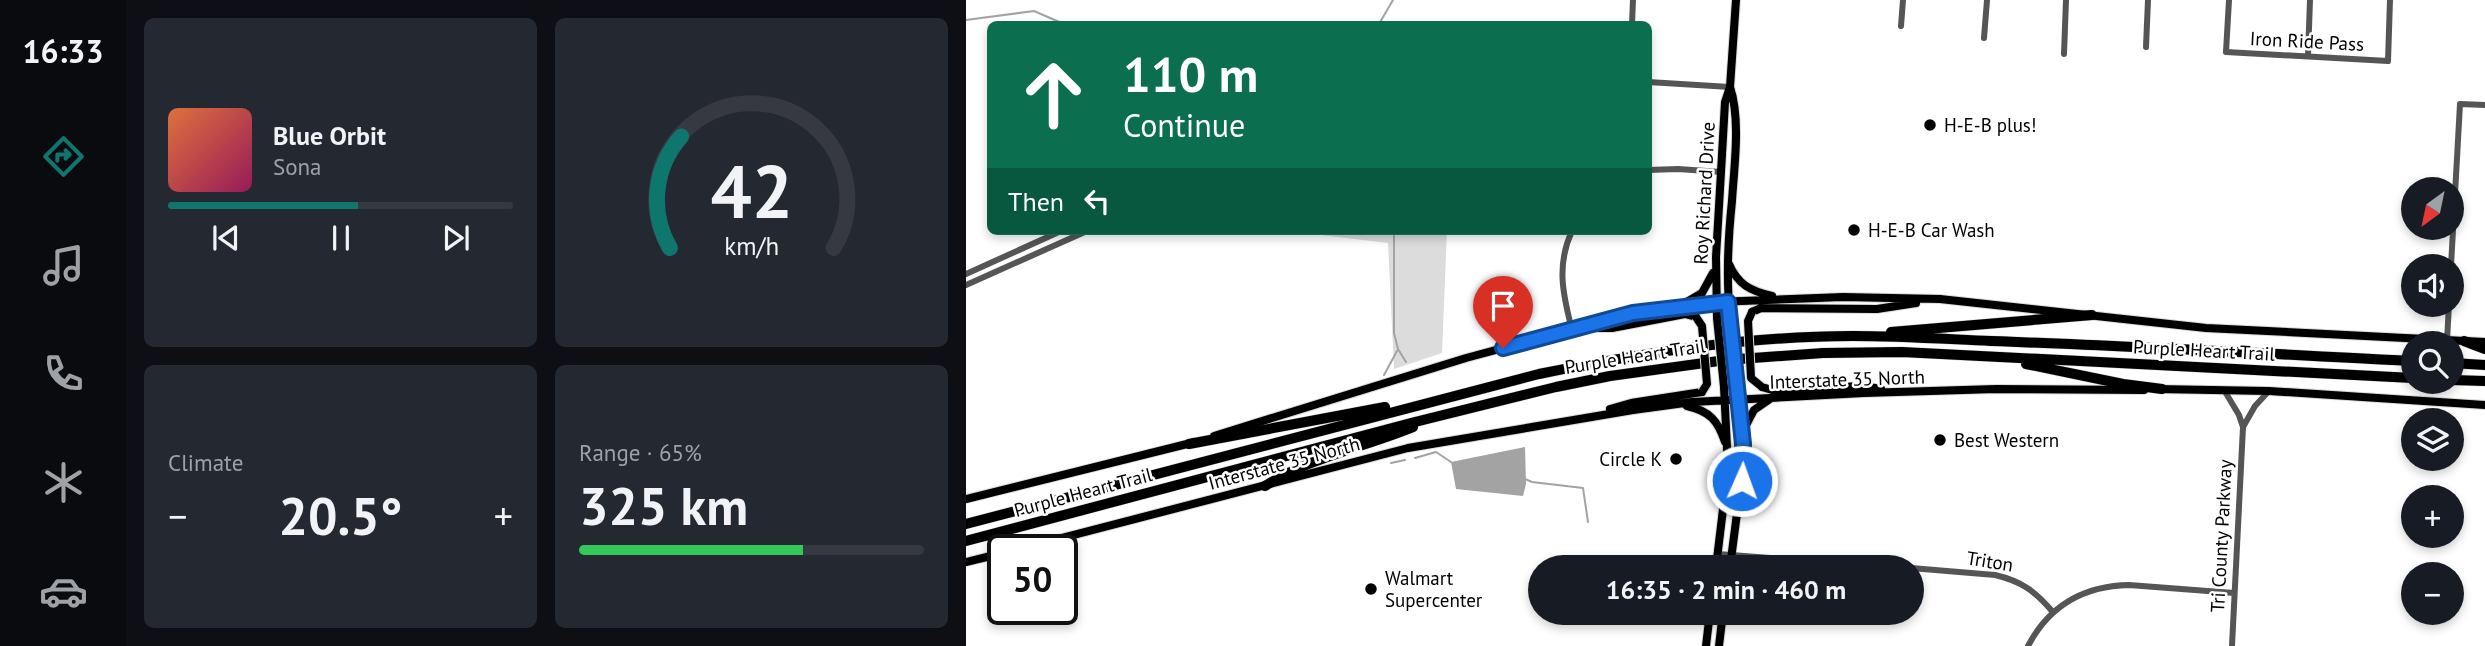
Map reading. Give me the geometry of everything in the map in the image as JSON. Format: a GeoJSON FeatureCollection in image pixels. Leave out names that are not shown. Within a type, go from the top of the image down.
{"type":"FeatureCollection","features":[{"type":"Feature","properties":{"kind":"highway"},"geometry":{"type":"LineString","coordinates":[[1853,336],[2092,315]]}},
{"type":"Feature","properties":{"kind":"highway","name":"Purple Heart Trail"},"geometry":{"type":"LineString","coordinates":[[966,524],[1539,374],[1616,358],[1756,341],[1853,336],[2092,344],[2401,360]]}},
{"type":"Feature","properties":{"kind":"highway"},"geometry":{"type":"LineString","coordinates":[[2465,341],[2485,349]]}},
{"type":"Feature","properties":{"kind":"highway","name":"Purple Heart Trail"},"geometry":{"type":"LineString","coordinates":[[966,541],[1512,397],[1611,376],[1726,360],[1869,352],[2401,377]]}},
{"type":"Feature","properties":{"kind":"highway"},"geometry":{"type":"LineString","coordinates":[[1984,357],[2162,389]]}},
{"type":"Feature","properties":{"kind":"highway"},"geometry":{"type":"LineString","coordinates":[[2464,364],[2485,365]]}},
{"type":"Feature","properties":{"kind":"highway"},"geometry":{"type":"LineString","coordinates":[[2464,381],[2485,382]]}},
{"type":"Feature","properties":{"kind":"highway"},"geometry":{"type":"LineString","coordinates":[[1189,444],[1434,400]]}},
{"type":"Feature","properties":{"kind":"highway"},"geometry":{"type":"LineString","coordinates":[[1265,486],[1284,474],[1316,461],[1388,438],[1451,412]]}},
{"type":"Feature","properties":{"kind":"main road","name":"Roy Richard Drive"},"geometry":{"type":"LineString","coordinates":[[1718,554],[1728,452],[1715,267],[1725,102],[1730,87],[1736,0]]}},
{"type":"Feature","properties":{"kind":"main road","name":"Roy Richard Drive"},"geometry":{"type":"LineString","coordinates":[[1730,87],[1735,102],[1728,302],[1742,434],[1742,475],[1731,555]]}},
{"type":"Feature","properties":{"kind":"main road"},"geometry":{"type":"LineString","coordinates":[[1728,261],[1734,275],[1747,288],[1782,298]]}},
{"type":"Feature","properties":{"kind":"main road"},"geometry":{"type":"LineString","coordinates":[[1680,306],[1702,293],[1715,267]]}},
{"type":"Feature","properties":{"kind":"main road"},"geometry":{"type":"LineString","coordinates":[[966,499],[1189,444],[1466,358],[1633,313],[1680,306],[1782,298],[1940,299],[2206,328],[2401,339]]}},
{"type":"Feature","properties":{"kind":"main road"},"geometry":{"type":"LineString","coordinates":[[1900,392],[1863,386],[1772,390],[1762,387],[1751,378],[1748,321],[1752,312],[1761,308],[1877,309],[1940,299]]}},
{"type":"Feature","properties":{"kind":"main road"},"geometry":{"type":"LineString","coordinates":[[1574,420],[1631,403],[1702,392],[1707,384],[1702,326],[1696,317],[1685,314],[1612,328],[1576,329]]}},
{"type":"Feature","properties":{"kind":"main road"},"geometry":{"type":"LineString","coordinates":[[2465,341],[2485,342]]}},
{"type":"Feature","properties":{"kind":"main road","name":"Interstate 35 North"},"geometry":{"type":"LineString","coordinates":[[1074,534],[1418,445],[1676,404],[1900,392],[2162,389],[2269,391],[2485,405]]}},
{"type":"Feature","properties":{"kind":"main road"},"geometry":{"type":"LineString","coordinates":[[1742,434],[1754,410],[1773,398]]}},
{"type":"Feature","properties":{"kind":"main road"},"geometry":{"type":"LineString","coordinates":[[1676,404],[1699,409],[1713,417],[1719,424],[1728,452]]}},
{"type":"Feature","properties":{"kind":"main road"},"geometry":{"type":"LineString","coordinates":[[966,562],[987,557]]}},
{"type":"Feature","properties":{"kind":"main road"},"geometry":{"type":"LineString","coordinates":[[1706,646],[1708,625]]}},
{"type":"Feature","properties":{"kind":"main road"},"geometry":{"type":"LineString","coordinates":[[1718,646],[1721,625]]}},
{"type":"Feature","properties":{"kind":"street"},"geometry":{"type":"LineString","coordinates":[[1632,21],[1633,0]]}},
{"type":"Feature","properties":{"kind":"street"},"geometry":{"type":"LineString","coordinates":[[1901,26],[1903,0]]}},
{"type":"Feature","properties":{"kind":"street"},"geometry":{"type":"LineString","coordinates":[[1984,38],[1987,0]]}},
{"type":"Feature","properties":{"kind":"street"},"geometry":{"type":"LineString","coordinates":[[2064,54],[2066,0]]}},
{"type":"Feature","properties":{"kind":"street"},"geometry":{"type":"LineString","coordinates":[[2146,47],[2148,0]]}},
{"type":"Feature","properties":{"kind":"street","name":"Iron Ride Pass"},"geometry":{"type":"LineString","coordinates":[[2230,0],[2226,52],[2388,61],[2390,0]]}},
{"type":"Feature","properties":{"kind":"street"},"geometry":{"type":"LineString","coordinates":[[2308,56],[2309,0]]}},
{"type":"Feature","properties":{"kind":"street"},"geometry":{"type":"LineString","coordinates":[[1652,82],[1730,87]]}},
{"type":"Feature","properties":{"kind":"street"},"geometry":{"type":"LineString","coordinates":[[2452,254],[2460,104],[2485,105]]}},
{"type":"Feature","properties":{"kind":"street"},"geometry":{"type":"LineString","coordinates":[[1652,170],[1721,172]]}},
{"type":"Feature","properties":{"kind":"street"},"geometry":{"type":"LineString","coordinates":[[966,274],[1052,235]]}},
{"type":"Feature","properties":{"kind":"street"},"geometry":{"type":"LineString","coordinates":[[966,285],[1078,235]]}},
{"type":"Feature","properties":{"kind":"street"},"geometry":{"type":"LineString","coordinates":[[1570,235],[1564,250],[1561,274],[1563,298],[1576,329]]}},
{"type":"Feature","properties":{"kind":"street","name":"Tri County Parkway"},"geometry":{"type":"LineString","coordinates":[[2224,390],[2243,427],[2232,646]]}},
{"type":"Feature","properties":{"kind":"street"},"geometry":{"type":"LineString","coordinates":[[2243,427],[2255,406],[2269,391]]}},
{"type":"Feature","properties":{"kind":"street"},"geometry":{"type":"LineString","coordinates":[[1718,554],[1724,555]]}},
{"type":"Feature","properties":{"kind":"street","name":"Triton"},"geometry":{"type":"LineString","coordinates":[[1924,570],[2007,578],[2028,586],[2052,611]]}},
{"type":"Feature","properties":{"kind":"street"},"geometry":{"type":"LineString","coordinates":[[2028,646],[2052,611],[2084,594],[2114,585],[2234,593]]}},
{"type":"Feature","properties":{"kind":"shaded area"},"geometry":{"type":"Polygon","coordinates":[[[1321,235],[1447,235],[1442,353],[1394,369],[1388,243],[1321,235]]]}},
{"type":"Feature","properties":{"kind":"shaded area"},"geometry":{"type":"Polygon","coordinates":[[[1525,447],[1526,484],[1523,496],[1456,489],[1451,462],[1525,447]]]}},
{"type":"Feature","properties":{"kind":"waterway"},"geometry":{"type":"LineString","coordinates":[[1381,21],[1393,0]]}},
{"type":"Feature","properties":{"kind":"waterway"},"geometry":{"type":"LineString","coordinates":[[966,20],[1034,11],[1057,21]]}},
{"type":"Feature","properties":{"kind":"waterway"},"geometry":{"type":"LineString","coordinates":[[1394,235],[1394,333],[1398,349],[1406,362]]}},
{"type":"Feature","properties":{"kind":"waterway"},"geometry":{"type":"LineString","coordinates":[[1384,375],[1397,351]]}},
{"type":"Feature","properties":{"kind":"waterway"},"geometry":{"type":"LineString","coordinates":[[1415,458],[1436,452],[1451,462]]}},
{"type":"Feature","properties":{"kind":"waterway"},"geometry":{"type":"LineString","coordinates":[[1391,463],[1405,460]]}},
{"type":"Feature","properties":{"kind":"waterway"},"geometry":{"type":"LineString","coordinates":[[1525,479],[1583,488],[1588,522]]}},
{"type":"Feature","properties":{"kind":"place","name":"H-E-B plus!"},"geometry":{"type":"Point","coordinates":[1930,125]}},
{"type":"Feature","properties":{"kind":"place","name":"H-E-B Car Wash"},"geometry":{"type":"Point","coordinates":[1854,230]}},
{"type":"Feature","properties":{"kind":"place","name":"Best Western"},"geometry":{"type":"Point","coordinates":[1940,440]}},
{"type":"Feature","properties":{"kind":"place","name":"Circle K"},"geometry":{"type":"Point","coordinates":[1676,459]}},
{"type":"Feature","properties":{"kind":"place","name":"Walmart Supercenter"},"geometry":{"type":"Point","coordinates":[1371,589]}},
{"type":"Feature","properties":{"kind":"route"},"geometry":{"type":"LineString","coordinates":[[1503,348],[1633,313],[1728,302],[1743,444],[1742,481]]}}]}
